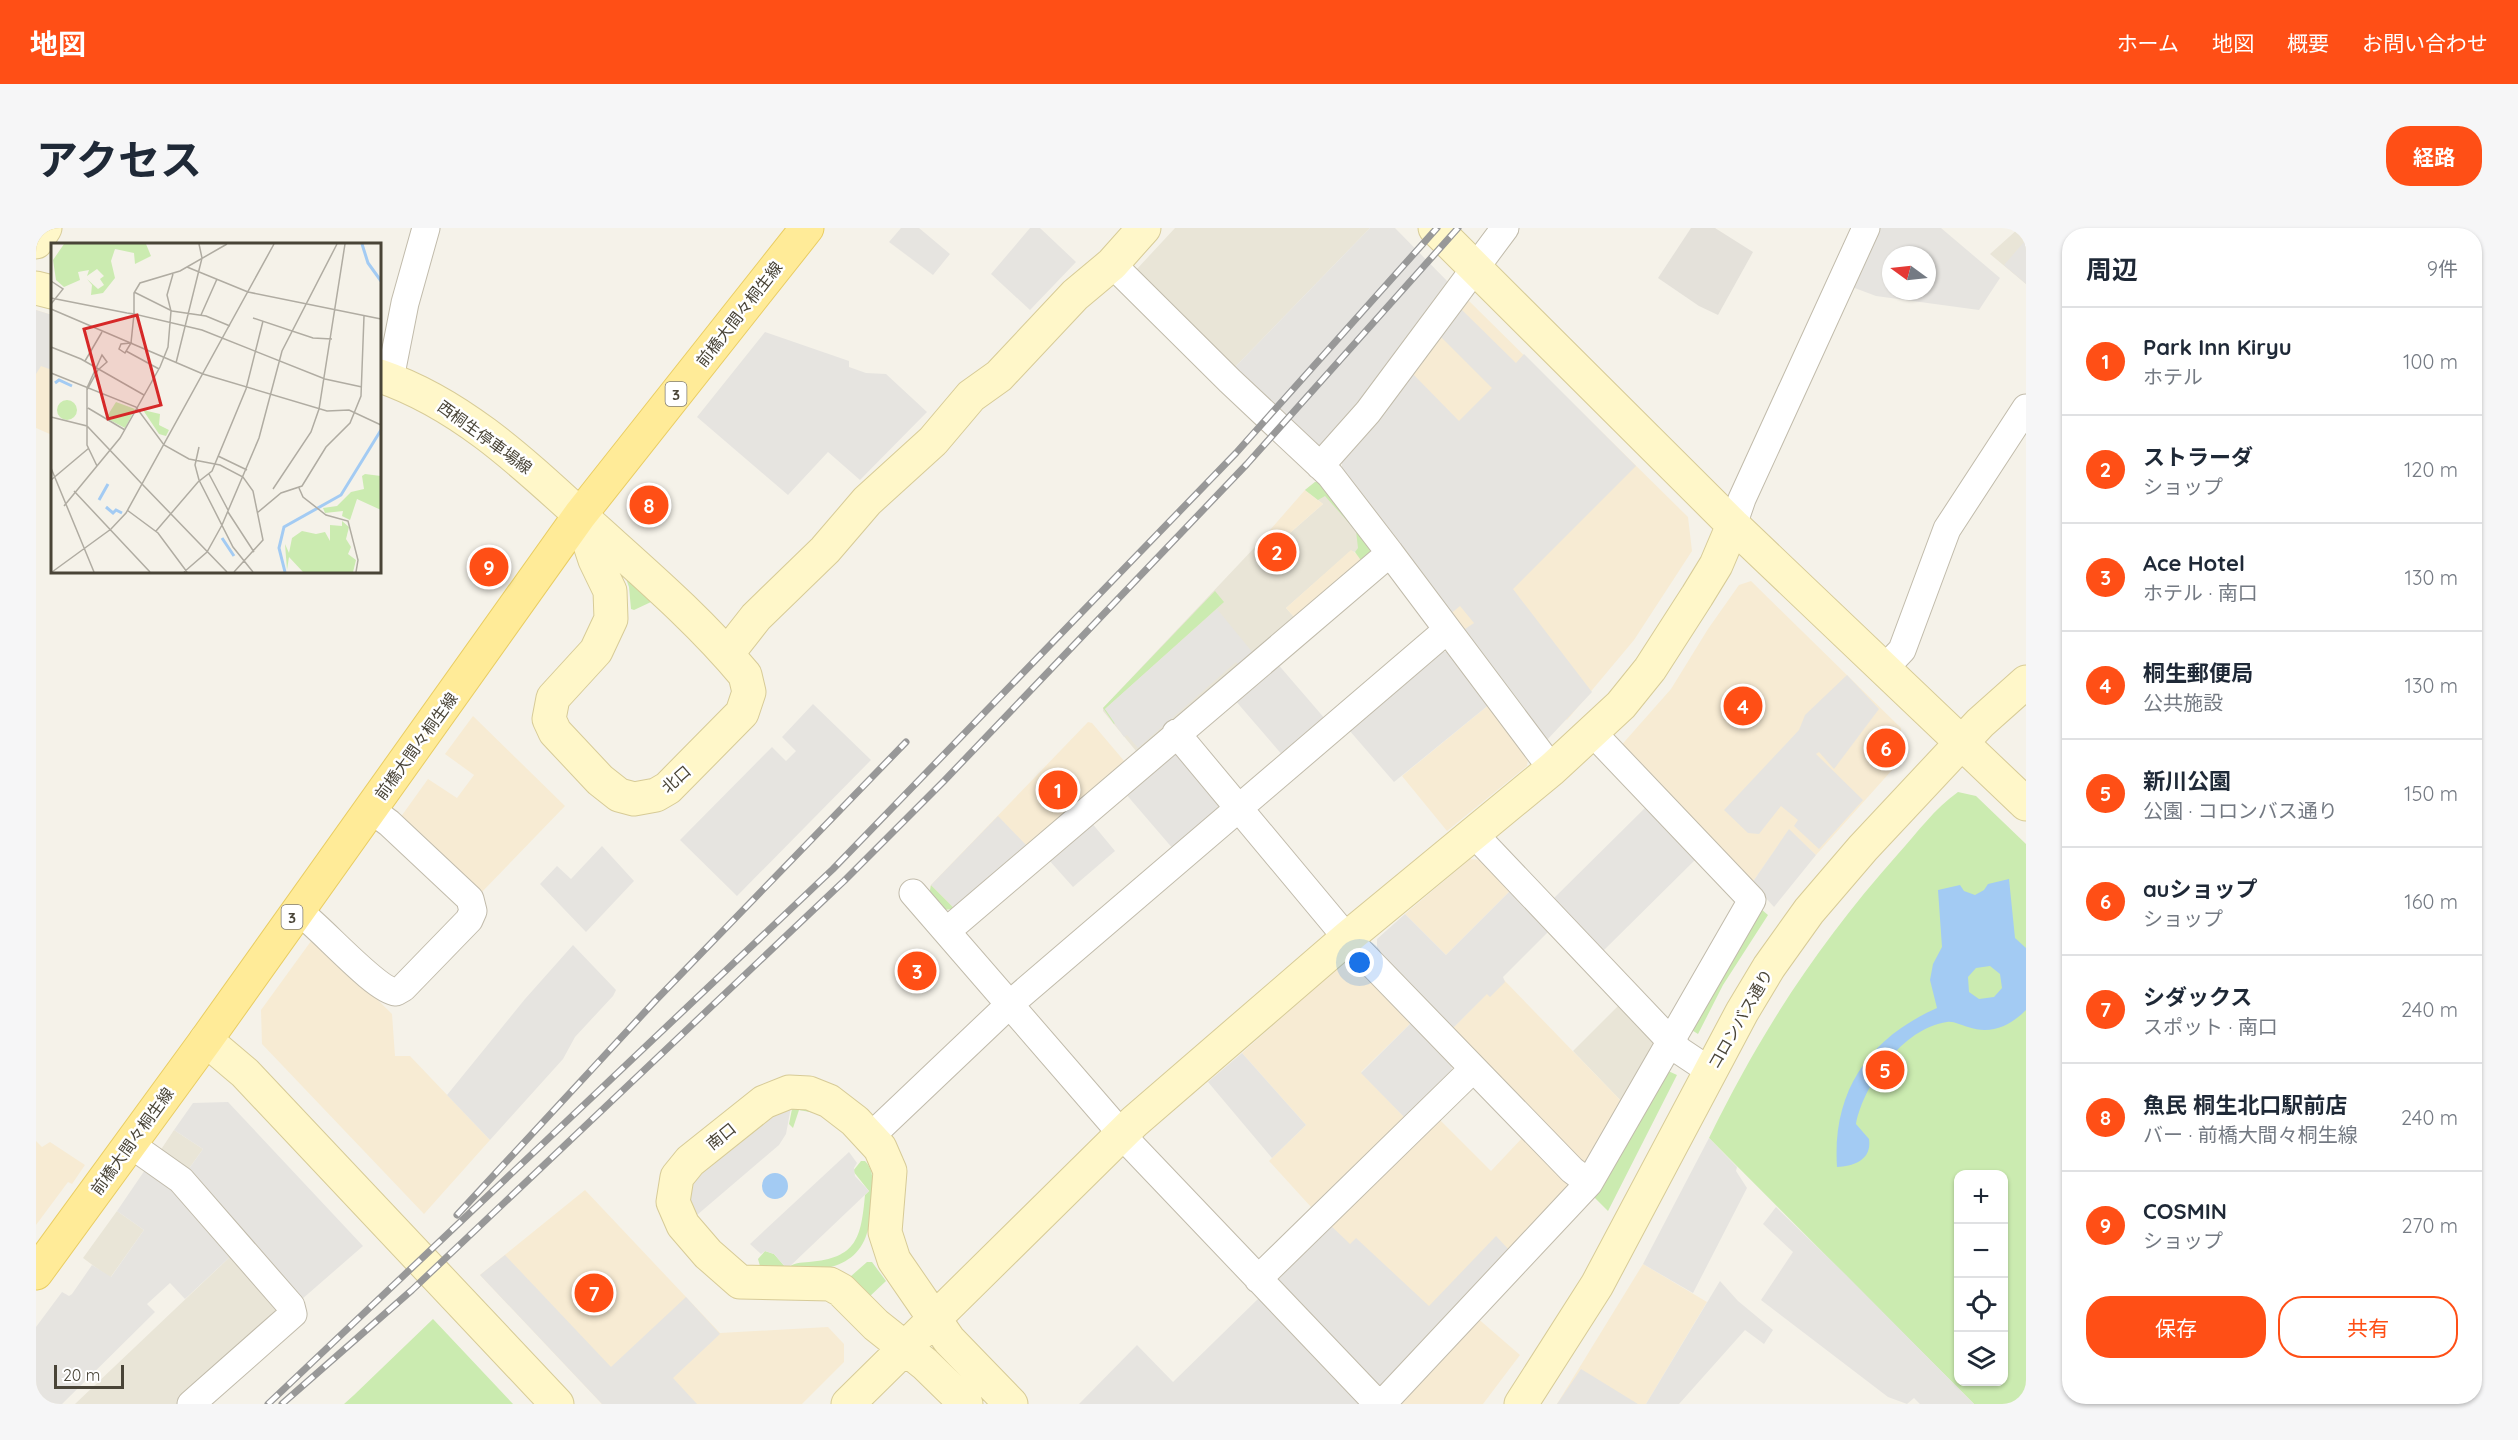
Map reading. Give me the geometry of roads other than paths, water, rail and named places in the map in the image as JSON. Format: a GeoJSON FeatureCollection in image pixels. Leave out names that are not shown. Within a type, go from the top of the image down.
{"type":"FeatureCollection","features":[{"type":"Feature","properties":{"kind":"main road","name":"前橋大間々桐生線"},"geometry":{"type":"LineString","coordinates":[[36,1273],[206,1040],[580,515],[807,228]]}},
{"type":"Feature","properties":{"kind":"street"},"geometry":{"type":"LineString","coordinates":[[36,242],[45,228]]}},
{"type":"Feature","properties":{"kind":"street"},"geometry":{"type":"LineString","coordinates":[[385,377],[426,228]]}},
{"type":"Feature","properties":{"kind":"street"},"geometry":{"type":"LineString","coordinates":[[728,654],[756,617],[825,550],[867,501],[933,441],[971,396],[999,376],[1075,294],[1112,264],[1144,228]]}},
{"type":"Feature","properties":{"kind":"street"},"geometry":{"type":"LineString","coordinates":[[1435,228],[1733,525],[1960,744],[2026,804]]}},
{"type":"Feature","properties":{"kind":"street"},"geometry":{"type":"LineString","coordinates":[[1320,466],[1368,412],[1505,228]]}},
{"type":"Feature","properties":{"kind":"street"},"geometry":{"type":"LineString","coordinates":[[848,1404],[1122,1135],[1347,938],[1552,769],[1621,705],[1650,669],[1716,565],[1742,499],[1866,228]]}},
{"type":"Feature","properties":{"kind":"street"},"geometry":{"type":"LineString","coordinates":[[1112,264],[1330,475],[1552,769]]}},
{"type":"Feature","properties":{"kind":"street"},"geometry":{"type":"LineString","coordinates":[[36,288],[51,292]]}},
{"type":"Feature","properties":{"kind":"street","name":"西桐生停車場線"},"geometry":{"type":"LineString","coordinates":[[385,377],[418,391],[458,414],[524,462],[580,515]]}},
{"type":"Feature","properties":{"kind":"street"},"geometry":{"type":"LineString","coordinates":[[1883,670],[1902,650],[1947,529],[2026,408]]}},
{"type":"Feature","properties":{"kind":"street","name":"北口"},"geometry":{"type":"LineString","coordinates":[[580,515],[646,574],[728,654],[748,682],[749,698],[746,706],[675,783],[656,795],[634,799],[619,795],[600,780],[555,732],[549,719],[553,698],[601,644],[611,619],[610,591],[595,560],[580,515]]}},
{"type":"Feature","properties":{"kind":"street"},"geometry":{"type":"LineString","coordinates":[[948,930],[1176,733],[1390,553]]}},
{"type":"Feature","properties":{"kind":"street"},"geometry":{"type":"LineString","coordinates":[[870,1137],[1010,1004],[1447,630]]}},
{"type":"Feature","properties":{"kind":"street","name":"コロンバス通り"},"geometry":{"type":"LineString","coordinates":[[1521,1404],[1597,1285],[1710,1071],[1769,967],[1809,912],[1863,848],[1960,744],[2026,682]]}},
{"type":"Feature","properties":{"kind":"street"},"geometry":{"type":"LineString","coordinates":[[914,893],[1122,1135],[1380,1404],[1589,1184],[1752,900],[1592,732]]}},
{"type":"Feature","properties":{"kind":"street"},"geometry":{"type":"LineString","coordinates":[[1176,733],[1347,938],[1572,1170],[1589,1184]]}},
{"type":"Feature","properties":{"kind":"street"},"geometry":{"type":"LineString","coordinates":[[297,910],[316,924],[381,987],[396,992],[404,988],[469,920],[473,911],[470,899],[389,823],[370,809]]}},
{"type":"Feature","properties":{"kind":"street"},"geometry":{"type":"LineString","coordinates":[[1473,833],[1672,1042],[1688,1058],[1710,1071]]}},
{"type":"Feature","properties":{"kind":"street"},"geometry":{"type":"LineString","coordinates":[[206,1040],[245,1073],[557,1404]]}},
{"type":"Feature","properties":{"kind":"street"},"geometry":{"type":"LineString","coordinates":[[1258,1279],[1473,1069]]}},
{"type":"Feature","properties":{"kind":"street","name":"南口"},"geometry":{"type":"LineString","coordinates":[[966,1404],[904,1347],[876,1325],[841,1290],[830,1284],[747,1284],[733,1278],[683,1225],[673,1202],[675,1183],[685,1167],[753,1110],[776,1095],[798,1091],[818,1096],[847,1114],[885,1156],[890,1171],[885,1232],[888,1247],[948,1340],[1011,1404]]}},
{"type":"Feature","properties":{"kind":"street"},"geometry":{"type":"LineString","coordinates":[[130,1144],[181,1180],[291,1306],[292,1314],[191,1404]]}},
{"type":"Feature","properties":{"kind":"water"},"geometry":{"type":"Polygon","coordinates":[[[2009,879],[2015,938],[2026,948],[2026,1010],[2000,1028],[1976,1029],[1950,1022],[1931,1026],[1901,1046],[1877,1076],[1860,1108],[1856,1124],[1869,1139],[1868,1152],[1860,1161],[1837,1167],[1837,1140],[1841,1114],[1860,1070],[1874,1051],[1892,1035],[1913,1020],[1937,1008],[1930,980],[1933,964],[1942,947],[1938,890],[1960,885],[1964,891],[1975,895],[1984,890],[1988,884],[2009,879]],[[1990,966],[1976,968],[1968,977],[1969,992],[1979,999],[1994,997],[2002,988],[2000,974],[1990,966]]]}},
{"type":"Feature","properties":{"kind":"water"},"geometry":{"type":"Polygon","coordinates":[[[775,1173],[784,1177],[788,1186],[784,1195],[775,1199],[766,1195],[762,1186],[766,1177],[775,1173]]]}},
{"type":"Feature","properties":{"kind":"railway"},"geometry":{"type":"LineString","coordinates":[[268,1404],[833,869],[1236,453],[1437,228]]}},
{"type":"Feature","properties":{"kind":"railway"},"geometry":{"type":"LineString","coordinates":[[282,1404],[412,1290],[844,881],[944,781],[1247,464],[1458,228]]}},
{"type":"Feature","properties":{"kind":"railway"},"geometry":{"type":"LineString","coordinates":[[457,1215],[655,1001],[906,742]]}},
{"type":"Feature","properties":{"kind":"place","name":"魚民 桐生北口駅前店"},"geometry":{"type":"Point","coordinates":[649,505]}},
{"type":"Feature","properties":{"kind":"place","name":"ストラーダ"},"geometry":{"type":"Point","coordinates":[1277,552]}},
{"type":"Feature","properties":{"kind":"place","name":"COSMIN"},"geometry":{"type":"Point","coordinates":[489,567]}},
{"type":"Feature","properties":{"kind":"place","name":"桐生郵便局"},"geometry":{"type":"Point","coordinates":[1743,706]}},
{"type":"Feature","properties":{"kind":"place","name":"auショップ"},"geometry":{"type":"Point","coordinates":[1886,748]}},
{"type":"Feature","properties":{"kind":"place","name":"Park Inn Kiryu"},"geometry":{"type":"Point","coordinates":[1058,790]}},
{"type":"Feature","properties":{"kind":"place","name":"Ace Hotel"},"geometry":{"type":"Point","coordinates":[917,971]}},
{"type":"Feature","properties":{"kind":"place","name":"新川公園"},"geometry":{"type":"Point","coordinates":[1885,1070]}},
{"type":"Feature","properties":{"kind":"place","name":"シダックス"},"geometry":{"type":"Point","coordinates":[594,1293]}}]}
